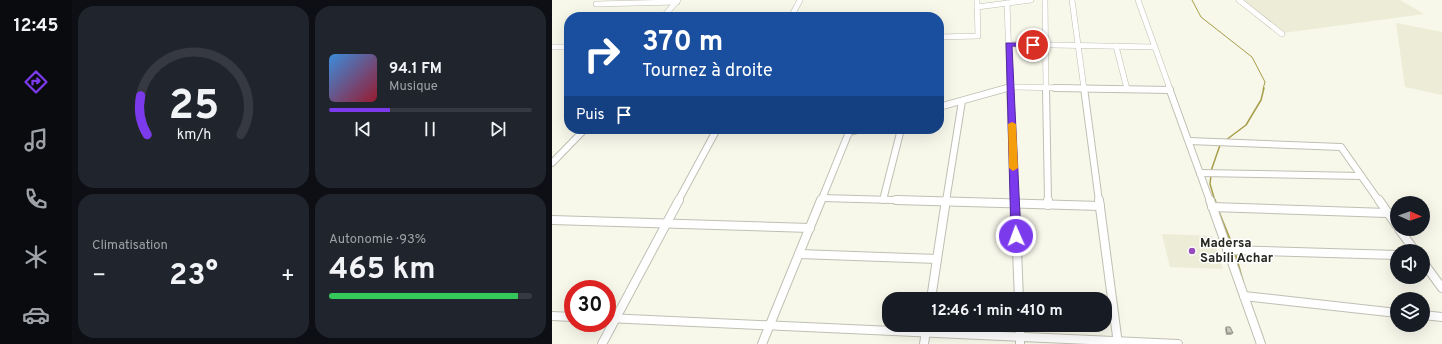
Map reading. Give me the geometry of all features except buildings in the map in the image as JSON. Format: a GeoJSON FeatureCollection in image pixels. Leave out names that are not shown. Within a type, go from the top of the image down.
{"type":"FeatureCollection","features":[{"type":"Feature","properties":{"kind":"street"},"geometry":{"type":"LineString","coordinates":[[600,0],[596,4],[678,1]]}},
{"type":"Feature","properties":{"kind":"street"},"geometry":{"type":"LineString","coordinates":[[794,12],[800,0]]}},
{"type":"Feature","properties":{"kind":"street"},"geometry":{"type":"LineString","coordinates":[[944,37],[978,36],[977,0]]}},
{"type":"Feature","properties":{"kind":"street"},"geometry":{"type":"LineString","coordinates":[[977,7],[1031,0]]}},
{"type":"Feature","properties":{"kind":"street"},"geometry":{"type":"LineString","coordinates":[[1045,0],[1048,205]]}},
{"type":"Feature","properties":{"kind":"street"},"geometry":{"type":"LineString","coordinates":[[1072,0],[1118,343]]}},
{"type":"Feature","properties":{"kind":"street"},"geometry":{"type":"LineString","coordinates":[[1138,0],[1261,344]]}},
{"type":"Feature","properties":{"kind":"street"},"geometry":{"type":"LineString","coordinates":[[1239,0],[1282,34]]}},
{"type":"Feature","properties":{"kind":"street"},"geometry":{"type":"LineString","coordinates":[[668,12],[678,1]]}},
{"type":"Feature","properties":{"kind":"street"},"geometry":{"type":"LineString","coordinates":[[1007,3],[1019,292]]}},
{"type":"Feature","properties":{"kind":"street"},"geometry":{"type":"LineString","coordinates":[[1009,44],[1155,47]]}},
{"type":"Feature","properties":{"kind":"street"},"geometry":{"type":"LineString","coordinates":[[1116,46],[1127,89]]}},
{"type":"Feature","properties":{"kind":"street"},"geometry":{"type":"LineString","coordinates":[[552,48],[564,47]]}},
{"type":"Feature","properties":{"kind":"street"},"geometry":{"type":"LineString","coordinates":[[944,106],[1010,87],[1170,90]]}},
{"type":"Feature","properties":{"kind":"street"},"geometry":{"type":"LineString","coordinates":[[932,292],[962,101]]}},
{"type":"Feature","properties":{"kind":"street"},"geometry":{"type":"LineString","coordinates":[[552,163],[580,134]]}},
{"type":"Feature","properties":{"kind":"street"},"geometry":{"type":"LineString","coordinates":[[616,309],[666,223],[714,134]]}},
{"type":"Feature","properties":{"kind":"street"},"geometry":{"type":"LineString","coordinates":[[762,344],[848,134]]}},
{"type":"Feature","properties":{"kind":"street"},"geometry":{"type":"LineString","coordinates":[[883,200],[900,134]]}},
{"type":"Feature","properties":{"kind":"street"},"geometry":{"type":"LineString","coordinates":[[1188,141],[1340,147],[1390,217]]}},
{"type":"Feature","properties":{"kind":"street"},"geometry":{"type":"LineString","coordinates":[[1200,173],[1361,176]]}},
{"type":"Feature","properties":{"kind":"street"},"geometry":{"type":"LineString","coordinates":[[822,198],[1100,206]]}},
{"type":"Feature","properties":{"kind":"street"},"geometry":{"type":"LineString","coordinates":[[1212,207],[1387,213]]}},
{"type":"Feature","properties":{"kind":"street"},"geometry":{"type":"LineString","coordinates":[[552,220],[810,228]]}},
{"type":"Feature","properties":{"kind":"street"},"geometry":{"type":"LineString","coordinates":[[1227,250],[1390,255]]}},
{"type":"Feature","properties":{"kind":"street"},"geometry":{"type":"LineString","coordinates":[[799,254],[938,259]]}},
{"type":"Feature","properties":{"kind":"street"},"geometry":{"type":"LineString","coordinates":[[1430,272],[1442,288]]}},
{"type":"Feature","properties":{"kind":"street"},"geometry":{"type":"LineString","coordinates":[[1244,296],[1390,312]]}},
{"type":"Feature","properties":{"kind":"street"},"geometry":{"type":"LineString","coordinates":[[552,316],[564,316]]}},
{"type":"Feature","properties":{"kind":"street"},"geometry":{"type":"LineString","coordinates":[[1430,316],[1442,318]]}},
{"type":"Feature","properties":{"kind":"street"},"geometry":{"type":"LineString","coordinates":[[616,318],[770,326],[882,328]]}},
{"type":"Feature","properties":{"kind":"street"},"geometry":{"type":"LineString","coordinates":[[602,344],[606,332]]}},
{"type":"Feature","properties":{"kind":"street"},"geometry":{"type":"LineString","coordinates":[[924,344],[926,332]]}},
{"type":"Feature","properties":{"kind":"street"},"geometry":{"type":"LineString","coordinates":[[952,332],[1020,340],[1178,344]]}},
{"type":"Feature","properties":{"kind":"shaded area"},"geometry":{"type":"Polygon","coordinates":[[[1244,0],[1400,0],[1424,14],[1283,33],[1244,0]]]}},
{"type":"Feature","properties":{"kind":"shaded area"},"geometry":{"type":"Polygon","coordinates":[[[1396,23],[1442,32],[1442,95],[1405,87],[1396,23]]]}},
{"type":"Feature","properties":{"kind":"shaded area","name":"Madersa Sabili Achar"},"geometry":{"type":"Polygon","coordinates":[[[1162,234],[1212,236],[1223,269],[1170,267],[1162,234]]]}},
{"type":"Feature","properties":{"kind":"waterway"},"geometry":{"type":"LineString","coordinates":[[1192,0],[1201,17],[1252,57],[1265,82],[1263,89]]}},
{"type":"Feature","properties":{"kind":"waterway"},"geometry":{"type":"LineString","coordinates":[[1226,140],[1246,125],[1261,100],[1264,88]]}},
{"type":"Feature","properties":{"kind":"waterway"},"geometry":{"type":"LineString","coordinates":[[1211,171],[1220,145]]}},
{"type":"Feature","properties":{"kind":"waterway"},"geometry":{"type":"LineString","coordinates":[[1211,175],[1210,184],[1215,201]]}},
{"type":"Feature","properties":{"kind":"waterway"},"geometry":{"type":"LineString","coordinates":[[1215,200],[1216,204]]}},
{"type":"Feature","properties":{"kind":"waterway"},"geometry":{"type":"LineString","coordinates":[[1218,210],[1233,247]]}},
{"type":"Feature","properties":{"kind":"waterway"},"geometry":{"type":"LineString","coordinates":[[1235,253],[1243,282]]}},
{"type":"Feature","properties":{"kind":"slow traffic"},"geometry":{"type":"LineString","coordinates":[[1012,124],[1013,168]]}},
{"type":"Feature","properties":{"kind":"place","name":"Madersa Sabili Achar"},"geometry":{"type":"Point","coordinates":[1192,251]}},
{"type":"Feature","properties":{"kind":"route"},"geometry":{"type":"LineString","coordinates":[[1016,236],[1009,44],[1033,45]]}}]}
